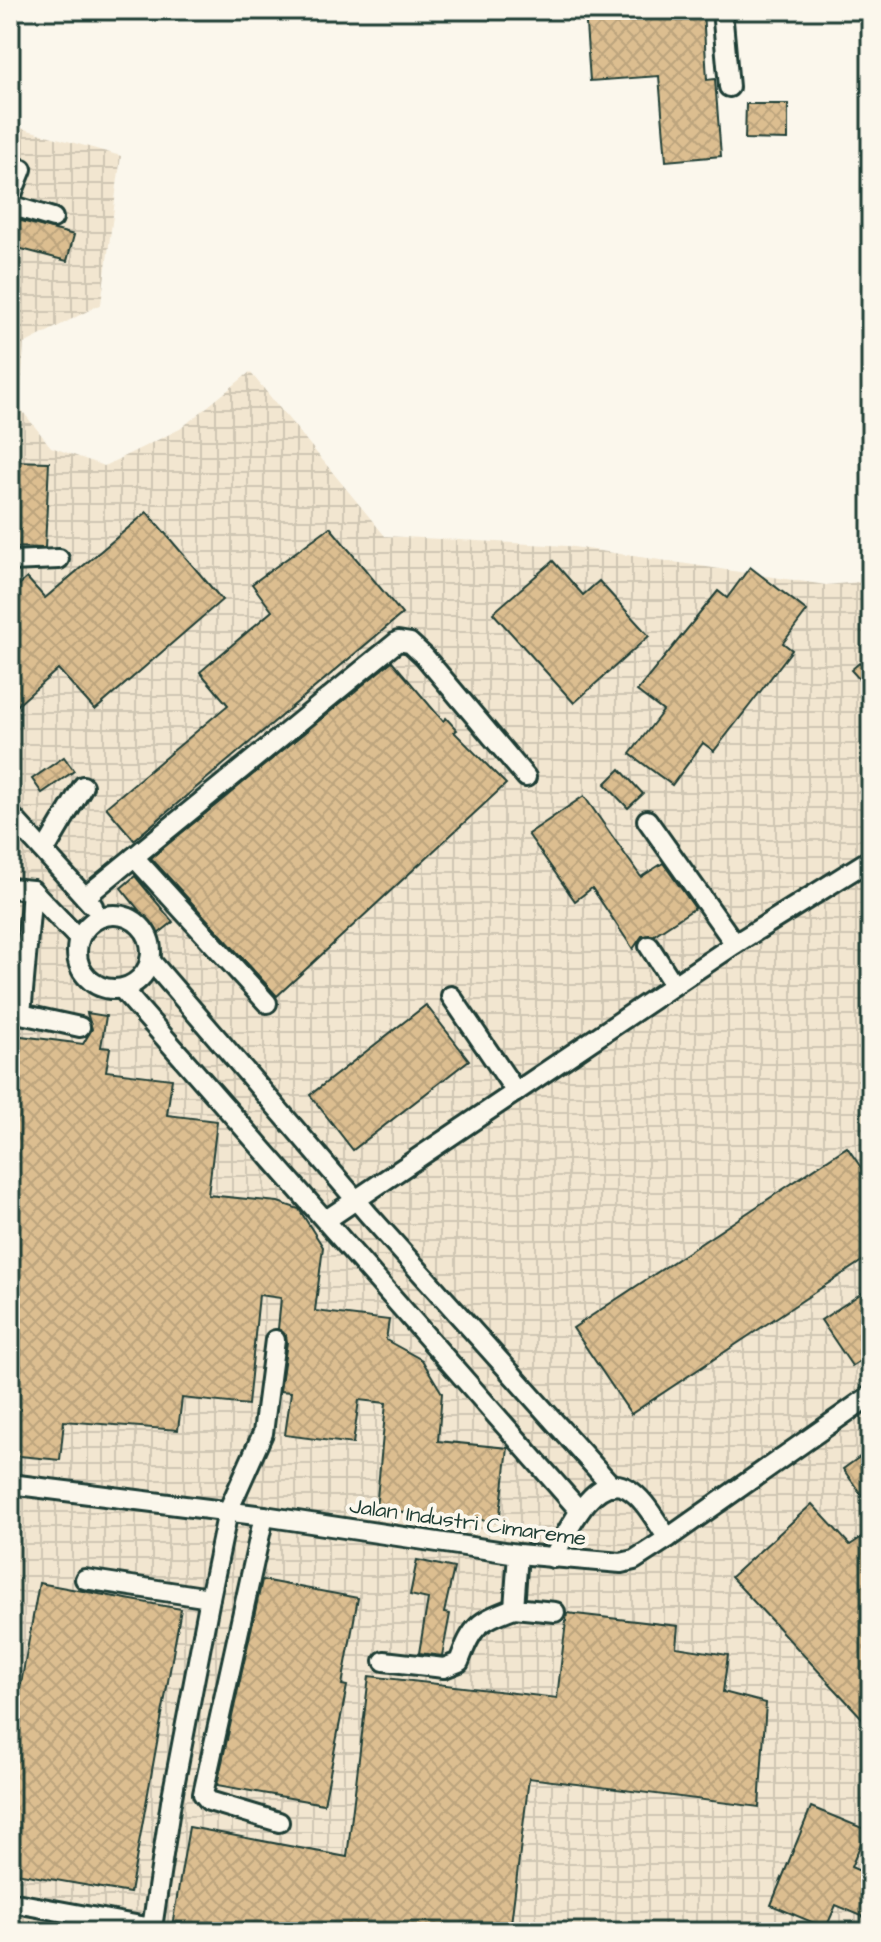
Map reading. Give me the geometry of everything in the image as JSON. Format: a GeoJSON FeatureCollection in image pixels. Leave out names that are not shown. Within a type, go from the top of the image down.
{"type":"FeatureCollection","features":[{"type":"Feature","properties":{"kind":"lane"},"geometry":{"type":"LineString","coordinates":[[722,10],[729,87]]}},
{"type":"Feature","properties":{"kind":"lane"},"geometry":{"type":"LineString","coordinates":[[10,199],[22,169]]}},
{"type":"Feature","properties":{"kind":"lane"},"geometry":{"type":"LineString","coordinates":[[10,205],[53,218]]}},
{"type":"Feature","properties":{"kind":"lane"},"geometry":{"type":"LineString","coordinates":[[10,561],[59,559]]}},
{"type":"Feature","properties":{"kind":"lane"},"geometry":{"type":"LineString","coordinates":[[85,897],[398,641],[410,643],[424,656],[526,777]]}},
{"type":"Feature","properties":{"kind":"lane"},"geometry":{"type":"LineString","coordinates":[[45,850],[83,786]]}},
{"type":"Feature","properties":{"kind":"lane"},"geometry":{"type":"LineString","coordinates":[[10,814],[102,917]]}},
{"type":"Feature","properties":{"kind":"lane"},"geometry":{"type":"LineString","coordinates":[[647,820],[735,944]]}},
{"type":"Feature","properties":{"kind":"lane"},"geometry":{"type":"LineString","coordinates":[[134,857],[267,1003]]}},
{"type":"Feature","properties":{"kind":"lane"},"geometry":{"type":"LineString","coordinates":[[326,1220],[735,944],[871,859]]}},
{"type":"Feature","properties":{"kind":"lane"},"geometry":{"type":"LineString","coordinates":[[10,888],[32,890],[79,939]]}},
{"type":"Feature","properties":{"kind":"lane"},"geometry":{"type":"LineString","coordinates":[[32,890],[16,1013],[80,1027]]}},
{"type":"Feature","properties":{"kind":"lane"},"geometry":{"type":"LineString","coordinates":[[122,916],[139,925],[150,941],[150,960],[145,973],[122,989],[106,988],[92,982],[81,970],[77,955],[79,939],[84,930],[102,917],[122,916]]}},
{"type":"Feature","properties":{"kind":"lane"},"geometry":{"type":"LineString","coordinates":[[649,946],[674,985]]}},
{"type":"Feature","properties":{"kind":"lane"},"geometry":{"type":"LineString","coordinates":[[150,960],[356,1200],[612,1486]]}},
{"type":"Feature","properties":{"kind":"lane"},"geometry":{"type":"LineString","coordinates":[[122,989],[579,1510]]}},
{"type":"Feature","properties":{"kind":"lane"},"geometry":{"type":"LineString","coordinates":[[451,996],[516,1092]]}},
{"type":"Feature","properties":{"kind":"lane"},"geometry":{"type":"LineString","coordinates":[[10,1902],[152,1930],[171,1802],[228,1511],[263,1433],[275,1340]]}},
{"type":"Feature","properties":{"kind":"lane","name":"Jalan Industri Cimareme"},"geometry":{"type":"LineString","coordinates":[[10,1484],[228,1511],[518,1554],[621,1563],[634,1560],[668,1538],[871,1395]]}},
{"type":"Feature","properties":{"kind":"lane"},"geometry":{"type":"LineString","coordinates":[[553,1558],[579,1510],[602,1489],[612,1486],[631,1490],[668,1538]]}},
{"type":"Feature","properties":{"kind":"lane"},"geometry":{"type":"LineString","coordinates":[[264,1516],[203,1794],[209,1801],[279,1822]]}},
{"type":"Feature","properties":{"kind":"lane"},"geometry":{"type":"LineString","coordinates":[[514,1608],[518,1554]]}},
{"type":"Feature","properties":{"kind":"lane"},"geometry":{"type":"LineString","coordinates":[[85,1579],[210,1598]]}},
{"type":"Feature","properties":{"kind":"lane"},"geometry":{"type":"LineString","coordinates":[[384,1661],[444,1668],[459,1662],[472,1628],[485,1618],[514,1608],[555,1612]]}},
{"type":"Feature","properties":{"kind":"shaded area"},"geometry":{"type":"Polygon","coordinates":[[[10,125],[121,156],[101,304],[24,344],[20,408],[51,447],[104,466],[180,429],[250,372],[385,536],[567,546],[826,585],[871,581],[871,1932],[10,1932],[10,125]]]}},
{"type":"Feature","properties":{"kind":"building"},"geometry":{"type":"Polygon","coordinates":[[[585,10],[703,10],[707,80],[715,79],[721,156],[666,161],[659,76],[590,81],[585,10]]]}},
{"type":"Feature","properties":{"kind":"building"},"geometry":{"type":"Polygon","coordinates":[[[746,104],[788,104],[788,140],[745,139],[746,104]]]}},
{"type":"Feature","properties":{"kind":"building"},"geometry":{"type":"Polygon","coordinates":[[[10,218],[74,235],[67,261],[10,246],[10,218]]]}},
{"type":"Feature","properties":{"kind":"building"},"geometry":{"type":"Polygon","coordinates":[[[10,461],[49,462],[45,548],[10,547],[10,461]]]}},
{"type":"Feature","properties":{"kind":"building"},"geometry":{"type":"Polygon","coordinates":[[[147,512],[222,600],[95,710],[58,669],[10,712],[10,593],[27,578],[45,598],[147,512]]]}},
{"type":"Feature","properties":{"kind":"building"},"geometry":{"type":"Polygon","coordinates":[[[330,527],[402,614],[134,840],[106,807],[228,705],[200,672],[272,611],[252,584],[330,527]]]}},
{"type":"Feature","properties":{"kind":"building"},"geometry":{"type":"Polygon","coordinates":[[[553,561],[583,595],[599,581],[649,636],[574,703],[493,613],[553,561]]]}},
{"type":"Feature","properties":{"kind":"building"},"geometry":{"type":"Polygon","coordinates":[[[750,567],[807,611],[783,643],[792,650],[750,705],[714,751],[703,743],[672,785],[630,754],[663,711],[637,691],[718,591],[727,598],[750,567]]]}},
{"type":"Feature","properties":{"kind":"building"},"geometry":{"type":"Polygon","coordinates":[[[871,653],[871,692],[851,670],[871,653]]]}},
{"type":"Feature","properties":{"kind":"building"},"geometry":{"type":"Polygon","coordinates":[[[392,661],[443,721],[446,718],[457,730],[454,732],[506,784],[277,996],[151,858],[392,661]]]}},
{"type":"Feature","properties":{"kind":"building"},"geometry":{"type":"Polygon","coordinates":[[[64,757],[74,771],[42,793],[32,779],[64,757]]]}},
{"type":"Feature","properties":{"kind":"building"},"geometry":{"type":"Polygon","coordinates":[[[620,769],[643,794],[628,808],[605,784],[620,769]]]}},
{"type":"Feature","properties":{"kind":"building"},"geometry":{"type":"Polygon","coordinates":[[[584,796],[641,877],[663,863],[695,908],[654,935],[642,936],[633,949],[592,888],[575,901],[528,834],[584,796]]]}},
{"type":"Feature","properties":{"kind":"building"},"geometry":{"type":"Polygon","coordinates":[[[135,876],[173,922],[158,934],[121,888],[135,876]]]}},
{"type":"Feature","properties":{"kind":"building"},"geometry":{"type":"Polygon","coordinates":[[[426,1005],[469,1060],[353,1150],[310,1095],[426,1005]]]}},
{"type":"Feature","properties":{"kind":"building"},"geometry":{"type":"Polygon","coordinates":[[[87,1013],[106,1016],[101,1047],[110,1048],[106,1071],[172,1079],[167,1115],[217,1121],[208,1195],[278,1202],[299,1209],[323,1247],[315,1311],[389,1320],[386,1340],[422,1360],[442,1393],[438,1441],[508,1448],[499,1522],[376,1509],[386,1403],[359,1400],[353,1444],[285,1435],[291,1392],[280,1391],[287,1342],[286,1335],[278,1329],[281,1298],[259,1295],[248,1405],[182,1398],[178,1430],[64,1421],[60,1460],[10,1455],[10,1257],[17,1199],[10,1198],[13,1035],[83,1044],[92,1029],[87,1013]]]}},
{"type":"Feature","properties":{"kind":"building"},"geometry":{"type":"Polygon","coordinates":[[[847,1147],[871,1182],[871,1255],[631,1414],[573,1328],[847,1147]]]}},
{"type":"Feature","properties":{"kind":"building"},"geometry":{"type":"Polygon","coordinates":[[[871,1287],[871,1354],[852,1366],[821,1320],[871,1287]]]}},
{"type":"Feature","properties":{"kind":"building"},"geometry":{"type":"Polygon","coordinates":[[[871,1449],[871,1508],[843,1469],[871,1449]]]}},
{"type":"Feature","properties":{"kind":"building"},"geometry":{"type":"Polygon","coordinates":[[[812,1504],[850,1545],[871,1531],[871,1712],[863,1719],[731,1577],[812,1504]]]}},
{"type":"Feature","properties":{"kind":"building"},"geometry":{"type":"Polygon","coordinates":[[[417,1560],[454,1568],[444,1613],[450,1614],[442,1656],[419,1653],[428,1599],[410,1595],[417,1560]]]}},
{"type":"Feature","properties":{"kind":"building"},"geometry":{"type":"Polygon","coordinates":[[[262,1580],[358,1598],[342,1685],[347,1686],[324,1804],[217,1785],[262,1580]]]}},
{"type":"Feature","properties":{"kind":"building"},"geometry":{"type":"Polygon","coordinates":[[[39,1583],[181,1609],[130,1893],[10,1872],[10,1682],[21,1684],[39,1583]]]}},
{"type":"Feature","properties":{"kind":"building"},"geometry":{"type":"Polygon","coordinates":[[[567,1613],[678,1626],[676,1647],[728,1655],[723,1692],[766,1703],[759,1807],[529,1778],[510,1932],[171,1932],[189,1827],[347,1857],[369,1676],[557,1698],[567,1613]]]}},
{"type":"Feature","properties":{"kind":"building"},"geometry":{"type":"Polygon","coordinates":[[[811,1807],[867,1830],[851,1867],[871,1876],[871,1920],[836,1905],[826,1928],[771,1905],[811,1807]]]}}]}
